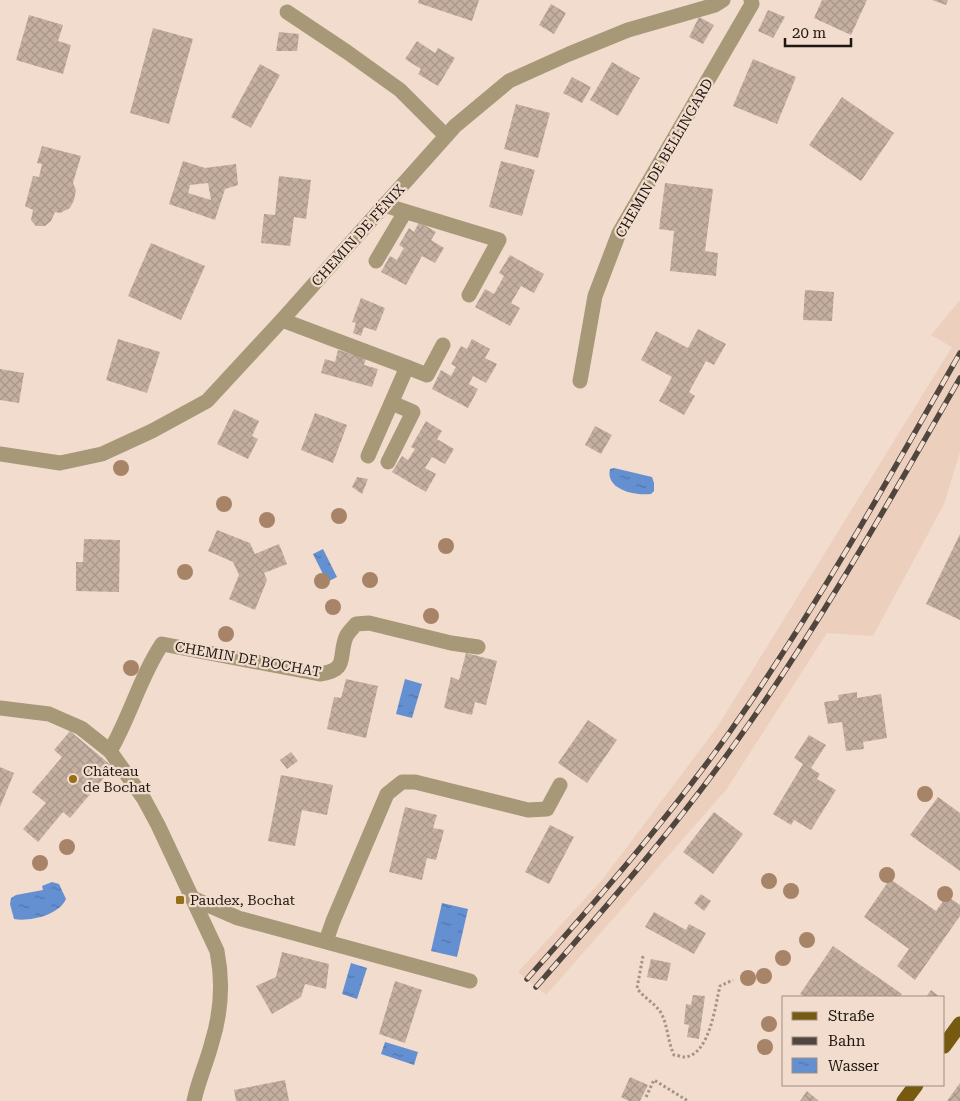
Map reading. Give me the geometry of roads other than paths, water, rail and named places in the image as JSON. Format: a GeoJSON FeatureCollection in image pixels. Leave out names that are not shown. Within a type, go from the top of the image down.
{"type":"FeatureCollection","features":[{"type":"Feature","properties":{"kind":"main road"},"geometry":{"type":"LineString","coordinates":[[945,1045],[960,1024]]}},
{"type":"Feature","properties":{"kind":"main road"},"geometry":{"type":"LineString","coordinates":[[904,1101],[915,1086]]}},
{"type":"Feature","properties":{"kind":"street","name":"CHEMIN DE FÉNIX"},"geometry":{"type":"LineString","coordinates":[[0,454],[60,463],[102,454],[152,431],[207,401],[455,126],[509,81],[568,54],[628,30],[715,5],[723,0]]}},
{"type":"Feature","properties":{"kind":"street","name":"CHEMIN DE BELLINGARD"},"geometry":{"type":"LineString","coordinates":[[580,382],[595,296],[619,233],[752,4],[751,0]]}},
{"type":"Feature","properties":{"kind":"street"},"geometry":{"type":"LineString","coordinates":[[287,12],[400,90],[446,136]]}},
{"type":"Feature","properties":{"kind":"street"},"geometry":{"type":"LineString","coordinates":[[384,206],[499,240],[469,295]]}},
{"type":"Feature","properties":{"kind":"street"},"geometry":{"type":"LineString","coordinates":[[376,261],[405,212]]}},
{"type":"Feature","properties":{"kind":"street"},"geometry":{"type":"LineString","coordinates":[[282,320],[427,375],[443,345]]}},
{"type":"Feature","properties":{"kind":"street"},"geometry":{"type":"LineString","coordinates":[[368,456],[407,367]]}},
{"type":"Feature","properties":{"kind":"street"},"geometry":{"type":"LineString","coordinates":[[388,462],[413,412],[392,402]]}},
{"type":"Feature","properties":{"kind":"street","name":"CHEMIN DE BOCHAT"},"geometry":{"type":"LineString","coordinates":[[110,751],[120,734],[162,644],[320,674],[334,672],[341,664],[346,635],[356,624],[369,623],[451,643],[478,647]]}},
{"type":"Feature","properties":{"kind":"street"},"geometry":{"type":"LineString","coordinates":[[0,708],[49,714],[81,728],[110,751],[144,799],[158,825],[217,951],[220,964],[221,992],[218,1015],[194,1101]]}},
{"type":"Feature","properties":{"kind":"street"},"geometry":{"type":"LineString","coordinates":[[326,941],[332,921],[387,794],[402,782],[415,782],[528,810],[546,809],[560,785]]}},
{"type":"Feature","properties":{"kind":"street"},"geometry":{"type":"LineString","coordinates":[[192,898],[238,918],[470,981]]}},
{"type":"Feature","properties":{"kind":"water"},"geometry":{"type":"Polygon","coordinates":[[[614,468],[652,477],[654,491],[651,494],[638,494],[630,493],[617,487],[612,482],[610,476],[610,469],[614,468]]]}},
{"type":"Feature","properties":{"kind":"water"},"geometry":{"type":"Polygon","coordinates":[[[323,549],[337,577],[327,582],[313,554],[323,549]]]}},
{"type":"Feature","properties":{"kind":"water"},"geometry":{"type":"Polygon","coordinates":[[[405,679],[422,684],[412,718],[396,714],[405,679]]]}},
{"type":"Feature","properties":{"kind":"water"},"geometry":{"type":"Polygon","coordinates":[[[52,882],[59,884],[66,899],[62,905],[43,916],[21,920],[14,919],[10,904],[11,898],[16,895],[43,890],[42,886],[52,882]]]}},
{"type":"Feature","properties":{"kind":"water"},"geometry":{"type":"Polygon","coordinates":[[[442,903],[468,909],[457,957],[431,951],[442,903]]]}},
{"type":"Feature","properties":{"kind":"water"},"geometry":{"type":"Polygon","coordinates":[[[351,963],[367,968],[357,999],[342,994],[351,963]]]}},
{"type":"Feature","properties":{"kind":"water"},"geometry":{"type":"Polygon","coordinates":[[[385,1042],[418,1052],[414,1065],[381,1054],[385,1042]]]}},
{"type":"Feature","properties":{"kind":"railway"},"geometry":{"type":"LineString","coordinates":[[527,979],[656,828],[729,733],[820,594],[960,353]]}},
{"type":"Feature","properties":{"kind":"railway"},"geometry":{"type":"LineString","coordinates":[[536,987],[615,896],[691,803],[769,695],[827,606],[960,378]]}},
{"type":"Feature","properties":{"kind":"place","name":"Château de Bochat"},"geometry":{"type":"Point","coordinates":[73,779]}},
{"type":"Feature","properties":{"kind":"place","name":"Paudex, Bochat"},"geometry":{"type":"Point","coordinates":[180,900]}}]}
